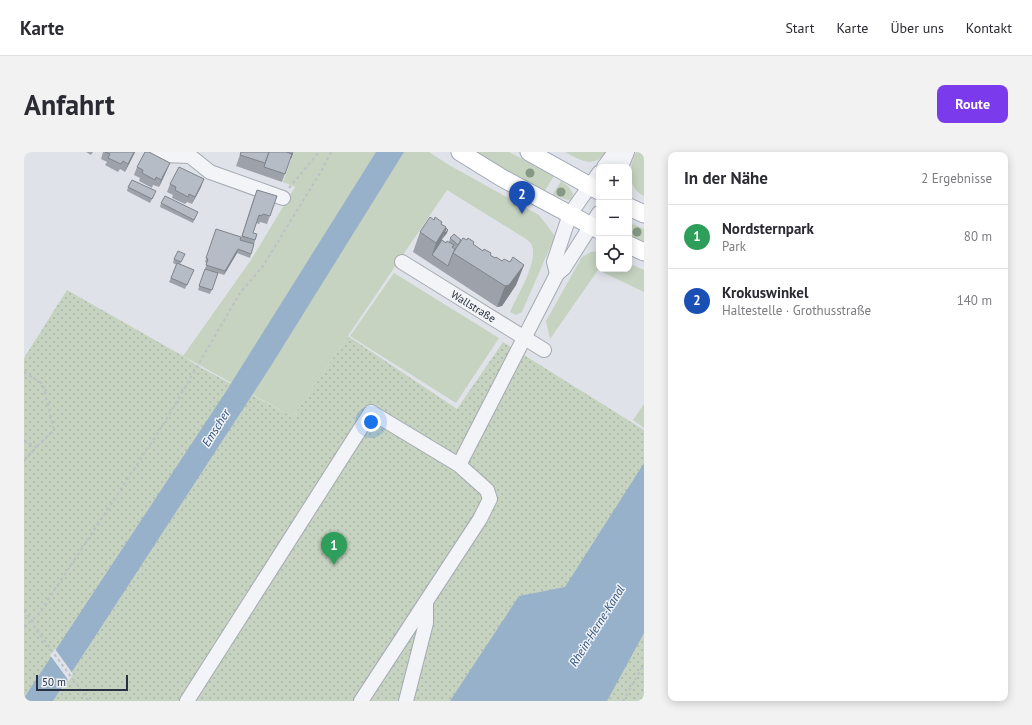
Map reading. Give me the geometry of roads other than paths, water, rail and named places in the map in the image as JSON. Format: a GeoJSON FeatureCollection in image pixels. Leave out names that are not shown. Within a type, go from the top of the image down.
{"type":"FeatureCollection","features":[{"type":"Feature","properties":{"kind":"main road"},"geometry":{"type":"LineString","coordinates":[[460,152],[502,178],[570,214],[596,223]]}},
{"type":"Feature","properties":{"kind":"main road"},"geometry":{"type":"LineString","coordinates":[[529,152],[596,184]]}},
{"type":"Feature","properties":{"kind":"main road"},"geometry":{"type":"LineString","coordinates":[[632,208],[644,214]]}},
{"type":"Feature","properties":{"kind":"main road"},"geometry":{"type":"LineString","coordinates":[[632,246],[644,252]]}},
{"type":"Feature","properties":{"kind":"street"},"geometry":{"type":"LineString","coordinates":[[157,152],[163,155],[194,154],[210,172],[283,198]]}},
{"type":"Feature","properties":{"kind":"street"},"geometry":{"type":"LineString","coordinates":[[606,164],[615,152]]}},
{"type":"Feature","properties":{"kind":"street"},"geometry":{"type":"LineString","coordinates":[[622,164],[627,152]]}},
{"type":"Feature","properties":{"kind":"street"},"geometry":{"type":"LineString","coordinates":[[557,274],[554,262],[570,214],[596,184]]}},
{"type":"Feature","properties":{"kind":"street"},"geometry":{"type":"LineString","coordinates":[[459,465],[557,274],[564,268],[596,223]]}},
{"type":"Feature","properties":{"kind":"street","name":"Wallstraße"},"geometry":{"type":"LineString","coordinates":[[402,262],[523,339],[544,350]]}},
{"type":"Feature","properties":{"kind":"street"},"geometry":{"type":"LineString","coordinates":[[187,701],[371,412],[459,465],[487,490],[490,499],[480,519],[361,701]]}},
{"type":"Feature","properties":{"kind":"street"},"geometry":{"type":"LineString","coordinates":[[406,701],[426,623],[426,602]]}},
{"type":"Feature","properties":{"kind":"water","name":"Emscher"},"geometry":{"type":"Polygon","coordinates":[[[376,152],[404,152],[269,369],[53,701],[24,701],[24,698],[225,393],[376,152]]]}},
{"type":"Feature","properties":{"kind":"water","name":"Rhein-Herne-Kanal"},"geometry":{"type":"Polygon","coordinates":[[[644,463],[644,633],[607,701],[450,701],[519,596],[565,587],[644,463]]]}},
{"type":"Feature","properties":{"kind":"place","name":"Krokuswinkel"},"geometry":{"type":"Point","coordinates":[522,214]}},
{"type":"Feature","properties":{"kind":"place","name":"Nordsternpark"},"geometry":{"type":"Point","coordinates":[334,565]}}]}
